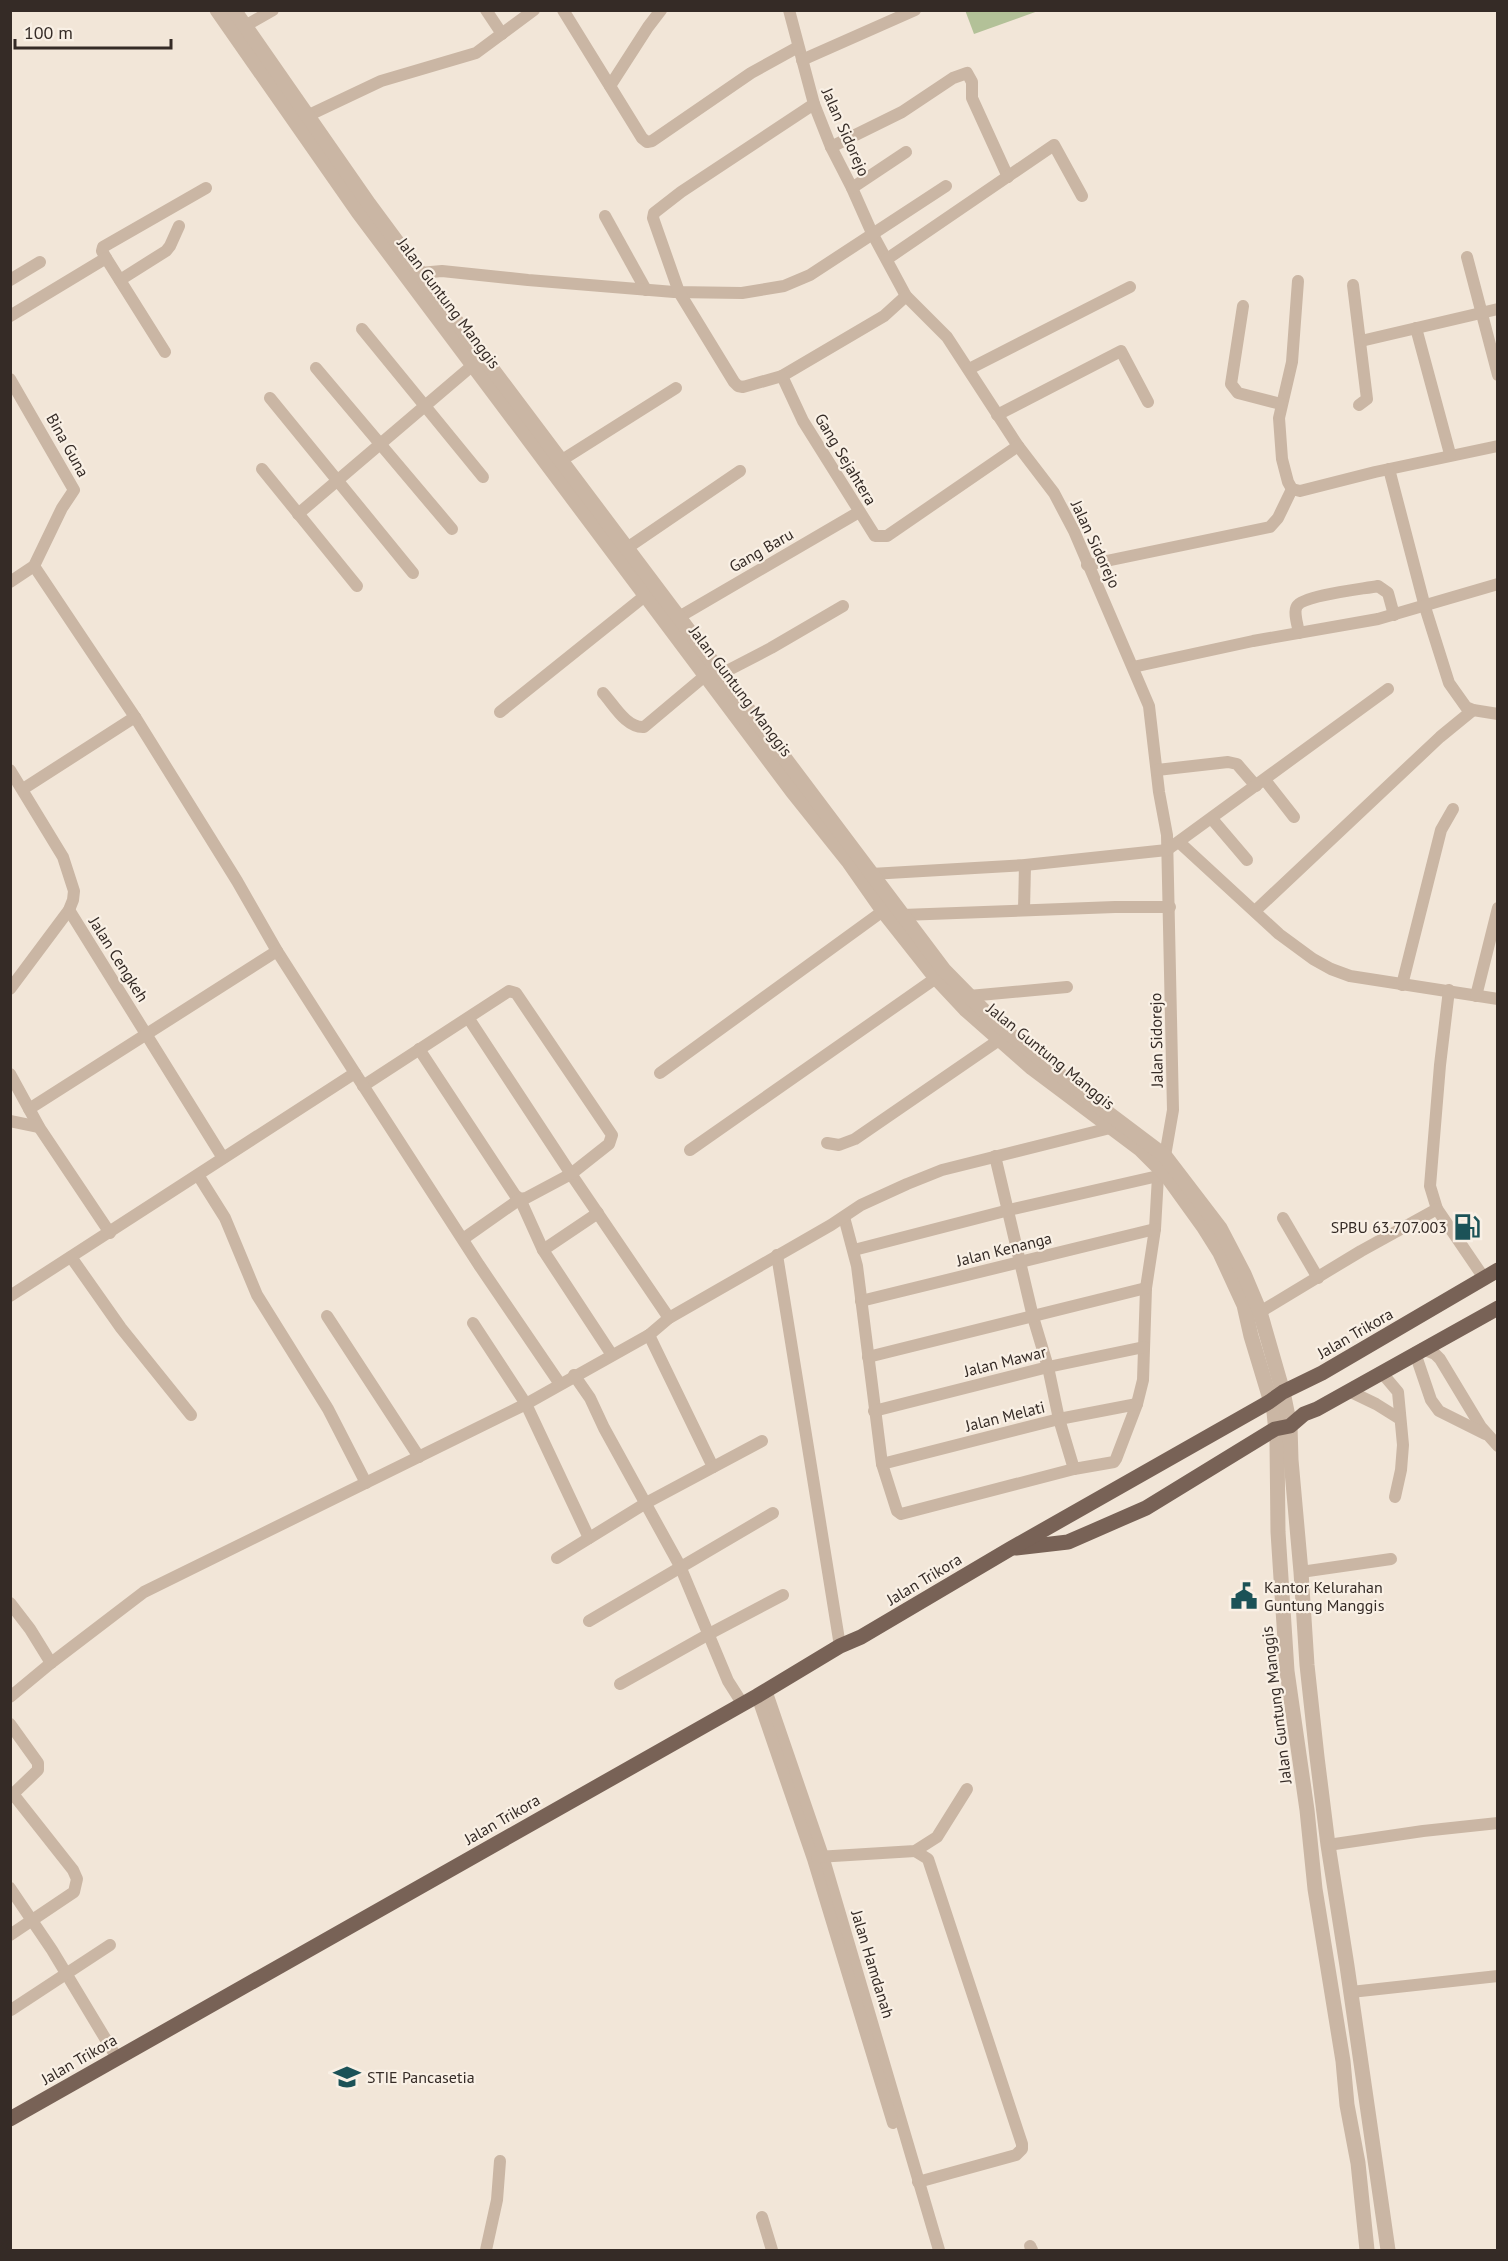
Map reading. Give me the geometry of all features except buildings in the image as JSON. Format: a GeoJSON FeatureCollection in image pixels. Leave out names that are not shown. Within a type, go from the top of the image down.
{"type":"FeatureCollection","features":[{"type":"Feature","properties":{"kind":"main road","name":"Jalan Trikora"},"geometry":{"type":"LineString","coordinates":[[10,2119],[840,1646],[861,1637],[1497,1270]]}},
{"type":"Feature","properties":{"kind":"main road","name":"Jalan Trikora"},"geometry":{"type":"LineString","coordinates":[[1010,1549],[1068,1542],[1146,1508],[1304,1414],[1497,1308]]}},
{"type":"Feature","properties":{"kind":"main road"},"geometry":{"type":"LineString","coordinates":[[1058,1522],[1058,1532],[1068,1542]]}},
{"type":"Feature","properties":{"kind":"street","name":"Jalan Guntung Manggis"},"geometry":{"type":"LineString","coordinates":[[217,10],[307,116],[363,208],[420,273],[646,595],[776,744],[785,771],[883,911],[936,978],[977,1021],[1032,1068],[1118,1126]]}},
{"type":"Feature","properties":{"kind":"street","name":"Jalan Guntung Manggis"},"geometry":{"type":"LineString","coordinates":[[234,10],[245,26],[254,53],[473,365],[544,448],[562,460],[678,617],[714,674]]}},
{"type":"Feature","properties":{"kind":"street"},"geometry":{"type":"LineString","coordinates":[[245,26],[273,10]]}},
{"type":"Feature","properties":{"kind":"street"},"geometry":{"type":"LineString","coordinates":[[486,10],[502,34]]}},
{"type":"Feature","properties":{"kind":"street"},"geometry":{"type":"LineString","coordinates":[[307,116],[381,81],[476,53],[534,10]]}},
{"type":"Feature","properties":{"kind":"street"},"geometry":{"type":"LineString","coordinates":[[563,10],[646,141],[652,141],[751,73],[798,47]]}},
{"type":"Feature","properties":{"kind":"street"},"geometry":{"type":"LineString","coordinates":[[610,86],[661,10]]}},
{"type":"Feature","properties":{"kind":"street","name":"Jalan Sidorejo"},"geometry":{"type":"LineString","coordinates":[[789,10],[813,104],[872,233],[906,296],[947,337],[1018,446],[1054,493],[1074,531],[1149,706],[1156,770],[1167,835],[1173,1110],[1161,1167],[1146,1288],[1143,1380],[1137,1404],[1114,1462],[1074,1469]]}},
{"type":"Feature","properties":{"kind":"street"},"geometry":{"type":"LineString","coordinates":[[802,60],[915,10]]}},
{"type":"Feature","properties":{"kind":"street"},"geometry":{"type":"LineString","coordinates":[[831,147],[902,112],[953,78],[967,73],[972,82],[972,98],[1008,177]]}},
{"type":"Feature","properties":{"kind":"street"},"geometry":{"type":"LineString","coordinates":[[813,104],[681,192],[654,213],[653,218],[679,292],[734,382],[743,387],[782,376],[884,316],[906,296]]}},
{"type":"Feature","properties":{"kind":"street"},"geometry":{"type":"LineString","coordinates":[[886,260],[1054,145],[1082,196]]}},
{"type":"Feature","properties":{"kind":"street"},"geometry":{"type":"LineString","coordinates":[[852,188],[906,152]]}},
{"type":"Feature","properties":{"kind":"street"},"geometry":{"type":"LineString","coordinates":[[420,273],[442,271],[646,290],[741,293],[798,281],[946,186]]}},
{"type":"Feature","properties":{"kind":"street"},"geometry":{"type":"LineString","coordinates":[[165,352],[106,258],[102,251],[103,246],[206,188]]}},
{"type":"Feature","properties":{"kind":"street"},"geometry":{"type":"LineString","coordinates":[[605,216],[646,290]]}},
{"type":"Feature","properties":{"kind":"street"},"geometry":{"type":"LineString","coordinates":[[120,280],[166,251],[179,225]]}},
{"type":"Feature","properties":{"kind":"street"},"geometry":{"type":"LineString","coordinates":[[1467,257],[1497,375]]}},
{"type":"Feature","properties":{"kind":"street"},"geometry":{"type":"LineString","coordinates":[[10,316],[106,258]]}},
{"type":"Feature","properties":{"kind":"street"},"geometry":{"type":"LineString","coordinates":[[10,280],[40,262]]}},
{"type":"Feature","properties":{"kind":"street"},"geometry":{"type":"LineString","coordinates":[[1298,281],[1292,362],[1279,418],[1282,459],[1292,489],[1300,491],[1450,454],[1497,446]]}},
{"type":"Feature","properties":{"kind":"street"},"geometry":{"type":"LineString","coordinates":[[1353,285],[1367,399],[1359,405]]}},
{"type":"Feature","properties":{"kind":"street"},"geometry":{"type":"LineString","coordinates":[[969,369],[1130,287]]}},
{"type":"Feature","properties":{"kind":"street"},"geometry":{"type":"LineString","coordinates":[[1243,306],[1231,384],[1238,393],[1281,404]]}},
{"type":"Feature","properties":{"kind":"street"},"geometry":{"type":"LineString","coordinates":[[1361,340],[1497,309]]}},
{"type":"Feature","properties":{"kind":"street"},"geometry":{"type":"LineString","coordinates":[[1416,328],[1450,454]]}},
{"type":"Feature","properties":{"kind":"street"},"geometry":{"type":"LineString","coordinates":[[362,329],[483,477]]}},
{"type":"Feature","properties":{"kind":"street"},"geometry":{"type":"LineString","coordinates":[[998,414],[1121,351],[1148,402]]}},
{"type":"Feature","properties":{"kind":"street"},"geometry":{"type":"LineString","coordinates":[[298,514],[473,365]]}},
{"type":"Feature","properties":{"kind":"street"},"geometry":{"type":"LineString","coordinates":[[316,368],[452,530]]}},
{"type":"Feature","properties":{"kind":"street","name":"Gang Sejahtera"},"geometry":{"type":"LineString","coordinates":[[782,376],[803,420],[875,536],[887,536],[1018,446]]}},
{"type":"Feature","properties":{"kind":"street","name":"Bina Guna"},"geometry":{"type":"LineString","coordinates":[[10,379],[74,490],[62,507],[34,566]]}},
{"type":"Feature","properties":{"kind":"street"},"geometry":{"type":"LineString","coordinates":[[562,460],[676,388]]}},
{"type":"Feature","properties":{"kind":"street"},"geometry":{"type":"LineString","coordinates":[[270,398],[413,573]]}},
{"type":"Feature","properties":{"kind":"street"},"geometry":{"type":"LineString","coordinates":[[262,469],[357,586]]}},
{"type":"Feature","properties":{"kind":"street"},"geometry":{"type":"LineString","coordinates":[[1389,469],[1425,607],[1449,683],[1466,707],[1497,714]]}},
{"type":"Feature","properties":{"kind":"street"},"geometry":{"type":"LineString","coordinates":[[627,548],[740,471]]}},
{"type":"Feature","properties":{"kind":"street"},"geometry":{"type":"LineString","coordinates":[[1087,564],[1270,527],[1278,518],[1292,489]]}},
{"type":"Feature","properties":{"kind":"street","name":"Gang Baru"},"geometry":{"type":"LineString","coordinates":[[678,617],[860,512]]}},
{"type":"Feature","properties":{"kind":"street"},"geometry":{"type":"LineString","coordinates":[[10,582],[34,566],[135,717],[237,881],[277,951],[363,1086],[560,1384]]}},
{"type":"Feature","properties":{"kind":"street"},"geometry":{"type":"LineString","coordinates":[[1133,667],[1394,615],[1497,584]]}},
{"type":"Feature","properties":{"kind":"street"},"geometry":{"type":"LineString","coordinates":[[1299,633],[1295,610],[1297,605],[1303,600],[1339,592],[1378,586],[1388,593],[1394,615]]}},
{"type":"Feature","properties":{"kind":"street"},"geometry":{"type":"LineString","coordinates":[[500,712],[646,595]]}},
{"type":"Feature","properties":{"kind":"street"},"geometry":{"type":"LineString","coordinates":[[603,693],[630,724],[644,727],[714,674],[771,648],[843,606]]}},
{"type":"Feature","properties":{"kind":"street"},"geometry":{"type":"LineString","coordinates":[[871,874],[1024,865],[1167,850],[1180,843],[1388,688]]}},
{"type":"Feature","properties":{"kind":"street"},"geometry":{"type":"LineString","coordinates":[[1255,911],[1473,710]]}},
{"type":"Feature","properties":{"kind":"street"},"geometry":{"type":"LineString","coordinates":[[23,789],[135,717]]}},
{"type":"Feature","properties":{"kind":"street"},"geometry":{"type":"LineString","coordinates":[[1156,770],[1228,762],[1237,764],[1294,817]]}},
{"type":"Feature","properties":{"kind":"street","name":"Jalan Cengkeh"},"geometry":{"type":"LineString","coordinates":[[10,770],[63,857],[74,891],[69,910],[223,1158]]}},
{"type":"Feature","properties":{"kind":"street","name":"Jalan Guntung Manggis"},"geometry":{"type":"LineString","coordinates":[[785,771],[871,874],[944,970],[995,1022],[1100,1107],[1220,1228],[1244,1274],[1260,1312],[1283,1392],[1282,1427],[1277,1442],[1278,1532],[1287,1671],[1307,1810],[1315,1889],[1343,2061],[1347,2105],[1358,2163],[1367,2250]]}},
{"type":"Feature","properties":{"kind":"street"},"geometry":{"type":"LineString","coordinates":[[1402,985],[1441,830],[1453,809]]}},
{"type":"Feature","properties":{"kind":"street"},"geometry":{"type":"LineString","coordinates":[[1212,819],[1247,860]]}},
{"type":"Feature","properties":{"kind":"street"},"geometry":{"type":"LineString","coordinates":[[1180,843],[1279,934],[1331,969],[1350,976],[1497,999]]}},
{"type":"Feature","properties":{"kind":"street"},"geometry":{"type":"LineString","coordinates":[[1024,865],[1024,910]]}},
{"type":"Feature","properties":{"kind":"street"},"geometry":{"type":"LineString","coordinates":[[902,915],[1170,906]]}},
{"type":"Feature","properties":{"kind":"street"},"geometry":{"type":"LineString","coordinates":[[1476,996],[1497,908]]}},
{"type":"Feature","properties":{"kind":"street"},"geometry":{"type":"LineString","coordinates":[[10,990],[69,910]]}},
{"type":"Feature","properties":{"kind":"street"},"geometry":{"type":"LineString","coordinates":[[660,1073],[883,911]]}},
{"type":"Feature","properties":{"kind":"street"},"geometry":{"type":"LineString","coordinates":[[29,1109],[277,951]]}},
{"type":"Feature","properties":{"kind":"street"},"geometry":{"type":"LineString","coordinates":[[690,1150],[936,978]]}},
{"type":"Feature","properties":{"kind":"street"},"geometry":{"type":"LineString","coordinates":[[969,996],[1067,987]]}},
{"type":"Feature","properties":{"kind":"street"},"geometry":{"type":"LineString","coordinates":[[1449,990],[1430,1186],[1437,1209],[1484,1278]]}},
{"type":"Feature","properties":{"kind":"street"},"geometry":{"type":"LineString","coordinates":[[363,1086],[509,991],[516,993],[612,1135],[609,1144],[571,1174],[520,1199],[462,1239]]}},
{"type":"Feature","properties":{"kind":"street"},"geometry":{"type":"LineString","coordinates":[[469,1019],[669,1318]]}},
{"type":"Feature","properties":{"kind":"street"},"geometry":{"type":"LineString","coordinates":[[827,1143],[839,1145],[855,1139],[999,1040]]}},
{"type":"Feature","properties":{"kind":"street"},"geometry":{"type":"LineString","coordinates":[[419,1049],[510,1188],[520,1199],[543,1250],[612,1355]]}},
{"type":"Feature","properties":{"kind":"street"},"geometry":{"type":"LineString","coordinates":[[10,1296],[355,1072]]}},
{"type":"Feature","properties":{"kind":"street"},"geometry":{"type":"LineString","coordinates":[[10,1074],[39,1127],[110,1233]]}},
{"type":"Feature","properties":{"kind":"street"},"geometry":{"type":"LineString","coordinates":[[10,1121],[39,1127]]}},
{"type":"Feature","properties":{"kind":"street"},"geometry":{"type":"LineString","coordinates":[[10,1697],[144,1592],[526,1404],[574,1375],[649,1335],[669,1318],[861,1205],[942,1170],[1118,1126]]}},
{"type":"Feature","properties":{"kind":"street"},"geometry":{"type":"LineString","coordinates":[[844,1217],[854,1250],[882,1464],[897,1511],[900,1514],[1074,1469],[1033,1317],[995,1156]]}},
{"type":"Feature","properties":{"kind":"street","name":"Jalan Guntung Manggis"},"geometry":{"type":"LineString","coordinates":[[1161,1167],[1203,1226],[1229,1270],[1247,1315],[1269,1402],[1282,1427],[1291,1460],[1307,1665],[1328,1845],[1388,2250]]}},
{"type":"Feature","properties":{"kind":"street"},"geometry":{"type":"LineString","coordinates":[[854,1250],[1009,1210],[1161,1167]]}},
{"type":"Feature","properties":{"kind":"street"},"geometry":{"type":"LineString","coordinates":[[198,1174],[225,1218],[256,1295],[328,1409],[366,1484]]}},
{"type":"Feature","properties":{"kind":"street"},"geometry":{"type":"LineString","coordinates":[[1260,1312],[1361,1251],[1437,1209]]}},
{"type":"Feature","properties":{"kind":"street"},"geometry":{"type":"LineString","coordinates":[[543,1250],[598,1213]]}},
{"type":"Feature","properties":{"kind":"street"},"geometry":{"type":"LineString","coordinates":[[1283,1218],[1318,1278]]}},
{"type":"Feature","properties":{"kind":"street","name":"Jalan Kenanga"},"geometry":{"type":"LineString","coordinates":[[861,1301],[1155,1229]]}},
{"type":"Feature","properties":{"kind":"street"},"geometry":{"type":"LineString","coordinates":[[777,1256],[840,1646]]}},
{"type":"Feature","properties":{"kind":"street"},"geometry":{"type":"LineString","coordinates":[[71,1257],[121,1329],[191,1415]]}},
{"type":"Feature","properties":{"kind":"street"},"geometry":{"type":"LineString","coordinates":[[868,1356],[1146,1288]]}},
{"type":"Feature","properties":{"kind":"street"},"geometry":{"type":"LineString","coordinates":[[327,1316],[419,1457]]}},
{"type":"Feature","properties":{"kind":"street"},"geometry":{"type":"LineString","coordinates":[[472,1323],[526,1404],[588,1539]]}},
{"type":"Feature","properties":{"kind":"street"},"geometry":{"type":"LineString","coordinates":[[649,1335],[713,1467]]}},
{"type":"Feature","properties":{"kind":"street","name":"Jalan Mawar"},"geometry":{"type":"LineString","coordinates":[[874,1411],[1048,1367],[1144,1347]]}},
{"type":"Feature","properties":{"kind":"street"},"geometry":{"type":"LineString","coordinates":[[1489,1436],[1439,1411],[1431,1400],[1418,1351],[1436,1354],[1463,1394],[1468,1406],[1497,1446]]}},
{"type":"Feature","properties":{"kind":"street"},"geometry":{"type":"LineString","coordinates":[[1382,1373],[1398,1392],[1403,1445],[1401,1470],[1395,1497]]}},
{"type":"Feature","properties":{"kind":"street"},"geometry":{"type":"LineString","coordinates":[[574,1375],[590,1398],[680,1566],[728,1681],[742,1703]]}},
{"type":"Feature","properties":{"kind":"street"},"geometry":{"type":"LineString","coordinates":[[1349,1391],[1377,1404],[1400,1419]]}},
{"type":"Feature","properties":{"kind":"street","name":"Jalan Melati"},"geometry":{"type":"LineString","coordinates":[[882,1464],[1059,1419],[1137,1404]]}},
{"type":"Feature","properties":{"kind":"street"},"geometry":{"type":"LineString","coordinates":[[557,1558],[645,1503],[762,1441]]}},
{"type":"Feature","properties":{"kind":"street"},"geometry":{"type":"LineString","coordinates":[[589,1621],[773,1513]]}},
{"type":"Feature","properties":{"kind":"street"},"geometry":{"type":"LineString","coordinates":[[1301,1572],[1391,1559]]}},
{"type":"Feature","properties":{"kind":"street"},"geometry":{"type":"LineString","coordinates":[[620,1684],[783,1595]]}},
{"type":"Feature","properties":{"kind":"street"},"geometry":{"type":"LineString","coordinates":[[10,1603],[30,1629],[51,1663]]}},
{"type":"Feature","properties":{"kind":"street","name":"Jalan Hamdanah"},"geometry":{"type":"LineString","coordinates":[[761,1693],[818,1857],[939,2250]]}},
{"type":"Feature","properties":{"kind":"street"},"geometry":{"type":"LineString","coordinates":[[10,1724],[38,1763],[38,1770],[12,1795],[73,1870],[77,1879],[74,1892],[10,1935]]}},
{"type":"Feature","properties":{"kind":"street"},"geometry":{"type":"LineString","coordinates":[[818,1857],[915,1851],[937,1837],[967,1789]]}},
{"type":"Feature","properties":{"kind":"street"},"geometry":{"type":"LineString","coordinates":[[1328,1845],[1497,1822]]}},
{"type":"Feature","properties":{"kind":"street"},"geometry":{"type":"LineString","coordinates":[[915,1851],[928,1859],[1022,2144],[1022,2149],[1016,2155],[918,2182]]}},
{"type":"Feature","properties":{"kind":"street","name":"Jalan Hamdanah"},"geometry":{"type":"LineString","coordinates":[[818,1857],[930,2250]]}},
{"type":"Feature","properties":{"kind":"street"},"geometry":{"type":"LineString","coordinates":[[10,1888],[117,2058]]}},
{"type":"Feature","properties":{"kind":"street"},"geometry":{"type":"LineString","coordinates":[[11,2010],[110,1944]]}},
{"type":"Feature","properties":{"kind":"street"},"geometry":{"type":"LineString","coordinates":[[1351,1992],[1497,1976]]}},
{"type":"Feature","properties":{"kind":"street"},"geometry":{"type":"LineString","coordinates":[[1358,2163],[1375,2160]]}},
{"type":"Feature","properties":{"kind":"street"},"geometry":{"type":"LineString","coordinates":[[486,2250],[497,2200],[500,2161]]}},
{"type":"Feature","properties":{"kind":"street"},"geometry":{"type":"LineString","coordinates":[[762,2217],[772,2250]]}},
{"type":"Feature","properties":{"kind":"green space"},"geometry":{"type":"Polygon","coordinates":[[[965,10],[1038,10],[1038,11],[974,34],[965,10]]]}},
{"type":"Feature","properties":{"kind":"place","name":"SPBU 63.707.003"},"geometry":{"type":"Point","coordinates":[1467,1227]}},
{"type":"Feature","properties":{"kind":"place","name":"Kantor Kelurahan Guntung Manggis"},"geometry":{"type":"Point","coordinates":[1244,1596]}},
{"type":"Feature","properties":{"kind":"place","name":"STIE Pancasetia"},"geometry":{"type":"Point","coordinates":[347,2077]}}]}
